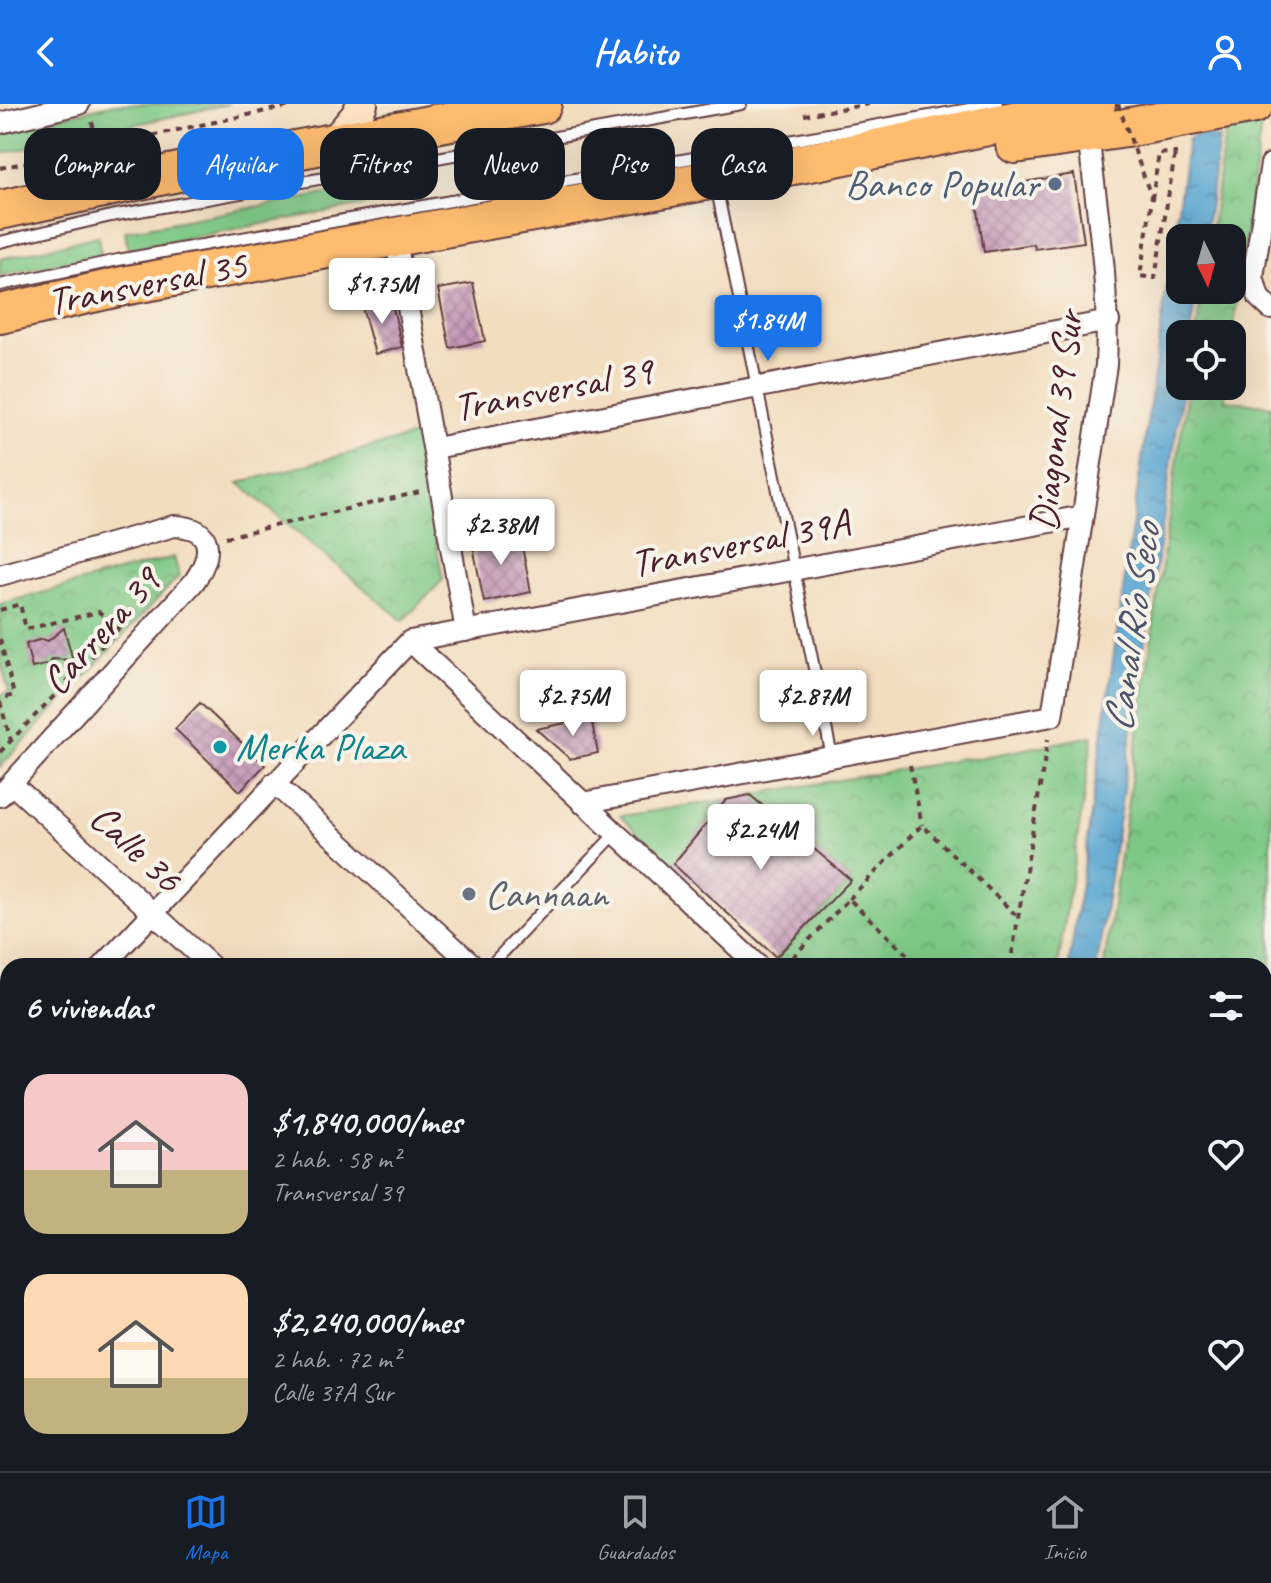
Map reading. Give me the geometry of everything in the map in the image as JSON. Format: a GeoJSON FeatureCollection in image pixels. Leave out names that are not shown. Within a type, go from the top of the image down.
{"type":"FeatureCollection","features":[{"type":"Feature","properties":{"kind":"highway","name":"Transversal 35"},"geometry":{"type":"LineString","coordinates":[[793,165],[821,160],[992,147],[1092,119],[1254,104]]}},
{"type":"Feature","properties":{"kind":"highway"},"geometry":{"type":"LineString","coordinates":[[404,128],[514,106]]}},
{"type":"Feature","properties":{"kind":"highway"},"geometry":{"type":"LineString","coordinates":[[0,210],[320,145]]}},
{"type":"Feature","properties":{"kind":"highway","name":"Transversal 35"},"geometry":{"type":"LineString","coordinates":[[0,314],[123,286],[691,183]]}},
{"type":"Feature","properties":{"kind":"street"},"geometry":{"type":"LineString","coordinates":[[346,128],[362,104]]}},
{"type":"Feature","properties":{"kind":"street"},"geometry":{"type":"LineString","coordinates":[[0,123],[85,111]]}},
{"type":"Feature","properties":{"kind":"street","name":"Diagonal 39 Sur"},"geometry":{"type":"LineString","coordinates":[[1052,716],[1101,408],[1109,321],[1092,119]]}},
{"type":"Feature","properties":{"kind":"street"},"geometry":{"type":"LineString","coordinates":[[1265,304],[1253,277],[1271,164]]}},
{"type":"Feature","properties":{"kind":"street"},"geometry":{"type":"LineString","coordinates":[[395,235],[466,631]]}},
{"type":"Feature","properties":{"kind":"street","name":"Transversal 39"},"geometry":{"type":"LineString","coordinates":[[435,448],[1109,321]]}},
{"type":"Feature","properties":{"kind":"street","name":"Transversal 39A"},"geometry":{"type":"LineString","coordinates":[[410,641],[1083,516]]}},
{"type":"Feature","properties":{"kind":"street"},"geometry":{"type":"LineString","coordinates":[[0,575],[174,526],[192,526],[206,542]]}},
{"type":"Feature","properties":{"kind":"street","name":"Carrera 39"},"geometry":{"type":"LineString","coordinates":[[6,790],[194,582],[205,566],[206,542]]}},
{"type":"Feature","properties":{"kind":"street"},"geometry":{"type":"LineString","coordinates":[[111,958],[410,641],[749,958]]}},
{"type":"Feature","properties":{"kind":"street"},"geometry":{"type":"LineString","coordinates":[[582,803],[1052,716]]}},
{"type":"Feature","properties":{"kind":"street"},"geometry":{"type":"LineString","coordinates":[[274,783],[465,958]]}},
{"type":"Feature","properties":{"kind":"street","name":"Calle 36"},"geometry":{"type":"LineString","coordinates":[[6,790],[202,958]]}},
{"type":"Feature","properties":{"kind":"lane"},"geometry":{"type":"LineString","coordinates":[[0,242],[111,216],[741,104]]}},
{"type":"Feature","properties":{"kind":"lane"},"geometry":{"type":"LineString","coordinates":[[0,285],[118,260],[997,104]]}},
{"type":"Feature","properties":{"kind":"lane"},"geometry":{"type":"LineString","coordinates":[[719,200],[832,757]]}},
{"type":"Feature","properties":{"kind":"lane"},"geometry":{"type":"LineString","coordinates":[[498,958],[615,834]]}},
{"type":"Feature","properties":{"kind":"path"},"geometry":{"type":"LineString","coordinates":[[161,133],[299,104]]}},
{"type":"Feature","properties":{"kind":"path"},"geometry":{"type":"LineString","coordinates":[[804,115],[870,104]]}},
{"type":"Feature","properties":{"kind":"path"},"geometry":{"type":"LineString","coordinates":[[1118,104],[1152,199]]}},
{"type":"Feature","properties":{"kind":"path"},"geometry":{"type":"LineString","coordinates":[[1159,153],[1140,276],[1155,278],[1175,154]]}},
{"type":"Feature","properties":{"kind":"path"},"geometry":{"type":"LineString","coordinates":[[0,168],[24,163]]}},
{"type":"Feature","properties":{"kind":"path"},"geometry":{"type":"LineString","coordinates":[[206,542],[442,486]]}},
{"type":"Feature","properties":{"kind":"path"},"geometry":{"type":"LineString","coordinates":[[0,610],[20,604],[26,629],[99,612],[119,629]]}},
{"type":"Feature","properties":{"kind":"path"},"geometry":{"type":"LineString","coordinates":[[0,752],[129,618]]}},
{"type":"Feature","properties":{"kind":"path"},"geometry":{"type":"LineString","coordinates":[[0,639],[14,695],[0,701],[11,741]]}},
{"type":"Feature","properties":{"kind":"path"},"geometry":{"type":"LineString","coordinates":[[1011,958],[1052,716]]}},
{"type":"Feature","properties":{"kind":"path"},"geometry":{"type":"LineString","coordinates":[[905,743],[922,825],[1018,917]]}},
{"type":"Feature","properties":{"kind":"path"},"geometry":{"type":"LineString","coordinates":[[792,958],[922,825]]}},
{"type":"Feature","properties":{"kind":"path"},"geometry":{"type":"LineString","coordinates":[[849,899],[911,958]]}},
{"type":"Feature","properties":{"kind":"green space"},"geometry":{"type":"Polygon","coordinates":[[[115,104],[229,104],[119,128],[24,128],[24,149],[0,154],[0,131],[115,104]]]}},
{"type":"Feature","properties":{"kind":"green space"},"geometry":{"type":"Polygon","coordinates":[[[1261,125],[1246,237],[1246,224],[1212,224],[1226,128],[1261,125]]]}},
{"type":"Feature","properties":{"kind":"green space"},"geometry":{"type":"Polygon","coordinates":[[[320,195],[320,200],[391,200],[128,249],[125,231],[320,195]]]}},
{"type":"Feature","properties":{"kind":"green space"},"geometry":{"type":"Polygon","coordinates":[[[98,236],[101,254],[0,276],[0,259],[98,236]]]}},
{"type":"Feature","properties":{"kind":"green space"},"geometry":{"type":"Polygon","coordinates":[[[1200,304],[1237,304],[1235,320],[1198,320],[1200,304]]]}},
{"type":"Feature","properties":{"kind":"green space"},"geometry":{"type":"Polygon","coordinates":[[[1186,400],[1225,400],[1271,406],[1271,958],[1105,958],[1186,400]]]}},
{"type":"Feature","properties":{"kind":"green space"},"geometry":{"type":"Polygon","coordinates":[[[416,435],[443,580],[403,621],[239,483],[416,435]]]}},
{"type":"Feature","properties":{"kind":"green space"},"geometry":{"type":"Polygon","coordinates":[[[174,557],[179,576],[0,767],[0,695],[9,692],[0,659],[0,604],[174,557]]]}},
{"type":"Feature","properties":{"kind":"green space"},"geometry":{"type":"Polygon","coordinates":[[[1093,736],[1059,958],[778,958],[851,880],[750,795],[959,758],[973,759],[1093,736]]]}},
{"type":"Feature","properties":{"kind":"green space"},"geometry":{"type":"Polygon","coordinates":[[[726,800],[673,864],[620,816],[726,800]]]}},
{"type":"Feature","properties":{"kind":"water"},"geometry":{"type":"Polygon","coordinates":[[[1202,133],[1219,139],[1207,224],[1176,224],[1188,139],[1202,133]]]}},
{"type":"Feature","properties":{"kind":"water","name":"Canal Río Seco"},"geometry":{"type":"Polygon","coordinates":[[[1166,292],[1166,304],[1195,304],[1192,320],[1166,320],[1166,400],[1181,400],[1098,958],[1070,958],[1166,292]]]}},
{"type":"Feature","properties":{"kind":"building"},"geometry":{"type":"Polygon","coordinates":[[[1074,174],[1084,242],[1035,249],[1034,244],[984,252],[975,190],[1074,174]]]}},
{"type":"Feature","properties":{"kind":"building"},"geometry":{"type":"Polygon","coordinates":[[[473,283],[485,341],[450,348],[438,289],[473,283]]]}},
{"type":"Feature","properties":{"kind":"building"},"geometry":{"type":"Polygon","coordinates":[[[391,299],[402,347],[375,354],[362,307],[391,299]]]}},
{"type":"Feature","properties":{"kind":"building"},"geometry":{"type":"Polygon","coordinates":[[[519,532],[531,592],[484,602],[472,541],[519,532]]]}},
{"type":"Feature","properties":{"kind":"building"},"geometry":{"type":"Polygon","coordinates":[[[64,628],[73,660],[52,659],[50,664],[32,668],[26,644],[42,639],[48,641],[64,628]]]}},
{"type":"Feature","properties":{"kind":"building","name":"Merka Plaza"},"geometry":{"type":"Polygon","coordinates":[[[200,703],[265,765],[240,791],[175,729],[200,703]]]}},
{"type":"Feature","properties":{"kind":"building"},"geometry":{"type":"Polygon","coordinates":[[[591,718],[598,753],[570,759],[536,729],[591,718]]]}},
{"type":"Feature","properties":{"kind":"building"},"geometry":{"type":"Polygon","coordinates":[[[750,795],[851,880],[776,957],[673,864],[726,800],[750,795]]]}},
{"type":"Feature","properties":{"kind":"place","name":"Banco Popular"},"geometry":{"type":"Point","coordinates":[1055,184]}},
{"type":"Feature","properties":{"kind":"place","name":"Merka Plaza"},"geometry":{"type":"Point","coordinates":[220,747]}},
{"type":"Feature","properties":{"kind":"place","name":"Cannaan"},"geometry":{"type":"Point","coordinates":[469,894]}}]}
